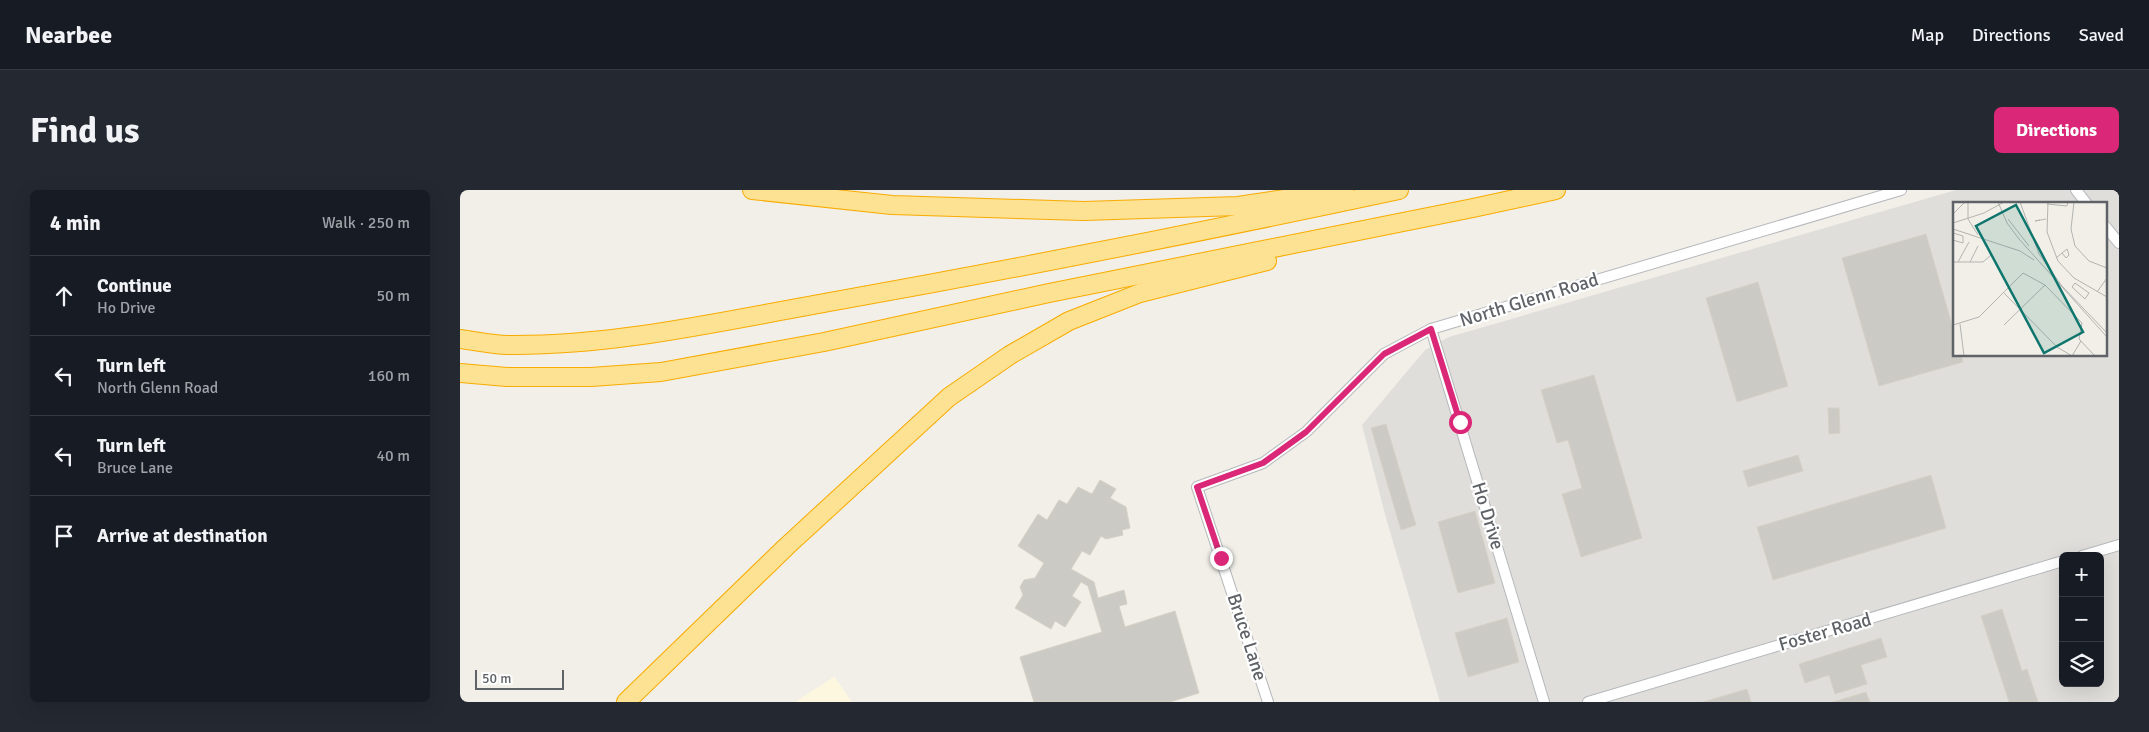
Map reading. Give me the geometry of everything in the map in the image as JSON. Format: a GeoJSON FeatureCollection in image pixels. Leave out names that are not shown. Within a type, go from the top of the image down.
{"type":"FeatureCollection","features":[{"type":"Feature","properties":{"kind":"highway"},"geometry":{"type":"LineString","coordinates":[[752,190],[892,205],[1084,211],[1238,206],[1344,190]]}},
{"type":"Feature","properties":{"kind":"highway"},"geometry":{"type":"LineString","coordinates":[[460,339],[505,345],[592,342],[680,329],[983,274],[1399,190]]}},
{"type":"Feature","properties":{"kind":"highway"},"geometry":{"type":"LineString","coordinates":[[460,373],[507,377],[591,377],[662,372],[824,342],[1059,291],[1556,190]]}},
{"type":"Feature","properties":{"kind":"highway"},"geometry":{"type":"LineString","coordinates":[[626,702],[787,546],[949,397],[1018,350],[1068,321],[1140,293],[1473,208]]}},
{"type":"Feature","properties":{"kind":"highway"},"geometry":{"type":"LineString","coordinates":[[620,702],[645,683]]}},
{"type":"Feature","properties":{"kind":"street","name":"North Glenn Road"},"geometry":{"type":"LineString","coordinates":[[1197,487],[1263,463],[1306,432],[1384,354],[1431,329],[1901,190]]}},
{"type":"Feature","properties":{"kind":"street"},"geometry":{"type":"LineString","coordinates":[[2076,190],[2085,202]]}},
{"type":"Feature","properties":{"kind":"street"},"geometry":{"type":"LineString","coordinates":[[2106,227],[2119,242]]}},
{"type":"Feature","properties":{"kind":"street","name":"Ho Drive"},"geometry":{"type":"LineString","coordinates":[[1431,329],[1544,702]]}},
{"type":"Feature","properties":{"kind":"street","name":"Bruce Lane"},"geometry":{"type":"LineString","coordinates":[[1197,487],[1268,702]]}},
{"type":"Feature","properties":{"kind":"street"},"geometry":{"type":"LineString","coordinates":[[2095,552],[2119,545]]}},
{"type":"Feature","properties":{"kind":"street","name":"Foster Road"},"geometry":{"type":"LineString","coordinates":[[1588,702],[2059,562]]}},
{"type":"Feature","properties":{"kind":"shaded area"},"geometry":{"type":"Polygon","coordinates":[[[1956,190],[2119,190],[2119,702],[1440,702],[1386,518],[1362,425],[1425,350],[1449,337],[1956,190]]]}},
{"type":"Feature","properties":{"kind":"shaded area"},"geometry":{"type":"Polygon","coordinates":[[[834,677],[852,702],[795,702],[834,677]]]}},
{"type":"Feature","properties":{"kind":"building"},"geometry":{"type":"Polygon","coordinates":[[[1926,234],[1953,328],[1953,356],[1961,356],[1963,362],[1879,386],[1842,258],[1926,234]]]}},
{"type":"Feature","properties":{"kind":"building"},"geometry":{"type":"Polygon","coordinates":[[[1758,282],[1788,386],[1737,402],[1706,298],[1758,282]]]}},
{"type":"Feature","properties":{"kind":"building"},"geometry":{"type":"Polygon","coordinates":[[[1594,375],[1642,538],[1581,557],[1562,494],[1582,488],[1568,440],[1557,443],[1541,390],[1594,375]]]}},
{"type":"Feature","properties":{"kind":"building"},"geometry":{"type":"Polygon","coordinates":[[[1828,408],[1839,408],[1840,433],[1829,434],[1828,408]]]}},
{"type":"Feature","properties":{"kind":"building"},"geometry":{"type":"Polygon","coordinates":[[[1386,424],[1416,525],[1401,530],[1371,428],[1386,424]]]}},
{"type":"Feature","properties":{"kind":"building"},"geometry":{"type":"Polygon","coordinates":[[[1798,455],[1803,471],[1748,487],[1743,471],[1798,455]]]}},
{"type":"Feature","properties":{"kind":"building"},"geometry":{"type":"Polygon","coordinates":[[[1931,475],[1946,528],[1773,580],[1757,527],[1931,475]]]}},
{"type":"Feature","properties":{"kind":"building"},"geometry":{"type":"Polygon","coordinates":[[[1100,480],[1116,489],[1110,498],[1126,507],[1130,528],[1122,530],[1123,535],[1106,539],[1101,536],[1090,555],[1082,551],[1071,569],[1094,582],[1098,598],[1124,590],[1127,604],[1119,606],[1125,627],[1175,611],[1199,693],[1170,702],[1034,702],[1020,657],[1102,632],[1088,586],[1081,582],[1072,596],[1081,602],[1065,627],[1055,621],[1051,629],[1015,608],[1023,595],[1020,587],[1024,580],[1035,578],[1044,563],[1018,546],[1038,514],[1047,520],[1059,500],[1067,504],[1078,487],[1092,494],[1100,480]]]}},
{"type":"Feature","properties":{"kind":"building"},"geometry":{"type":"Polygon","coordinates":[[[1475,511],[1495,583],[1458,593],[1438,522],[1475,511]]]}},
{"type":"Feature","properties":{"kind":"building"},"geometry":{"type":"Polygon","coordinates":[[[2002,609],[2022,671],[2027,669],[2038,702],[2009,702],[1981,616],[2002,609]]]}},
{"type":"Feature","properties":{"kind":"building"},"geometry":{"type":"Polygon","coordinates":[[[1507,618],[1519,662],[1468,677],[1455,633],[1507,618]]]}},
{"type":"Feature","properties":{"kind":"building"},"geometry":{"type":"Polygon","coordinates":[[[1881,638],[1887,657],[1861,665],[1867,684],[1835,694],[1829,675],[1805,683],[1799,664],[1881,638]]]}},
{"type":"Feature","properties":{"kind":"building"},"geometry":{"type":"Polygon","coordinates":[[[1747,689],[1751,702],[1703,702],[1747,689]]]}},
{"type":"Feature","properties":{"kind":"building"},"geometry":{"type":"Polygon","coordinates":[[[1866,692],[1870,702],[1833,702],[1866,692]]]}},
{"type":"Feature","properties":{"kind":"route"},"geometry":{"type":"LineString","coordinates":[[1221,558],[1197,487],[1263,463],[1306,432],[1384,354],[1431,329],[1460,422]]}}]}
